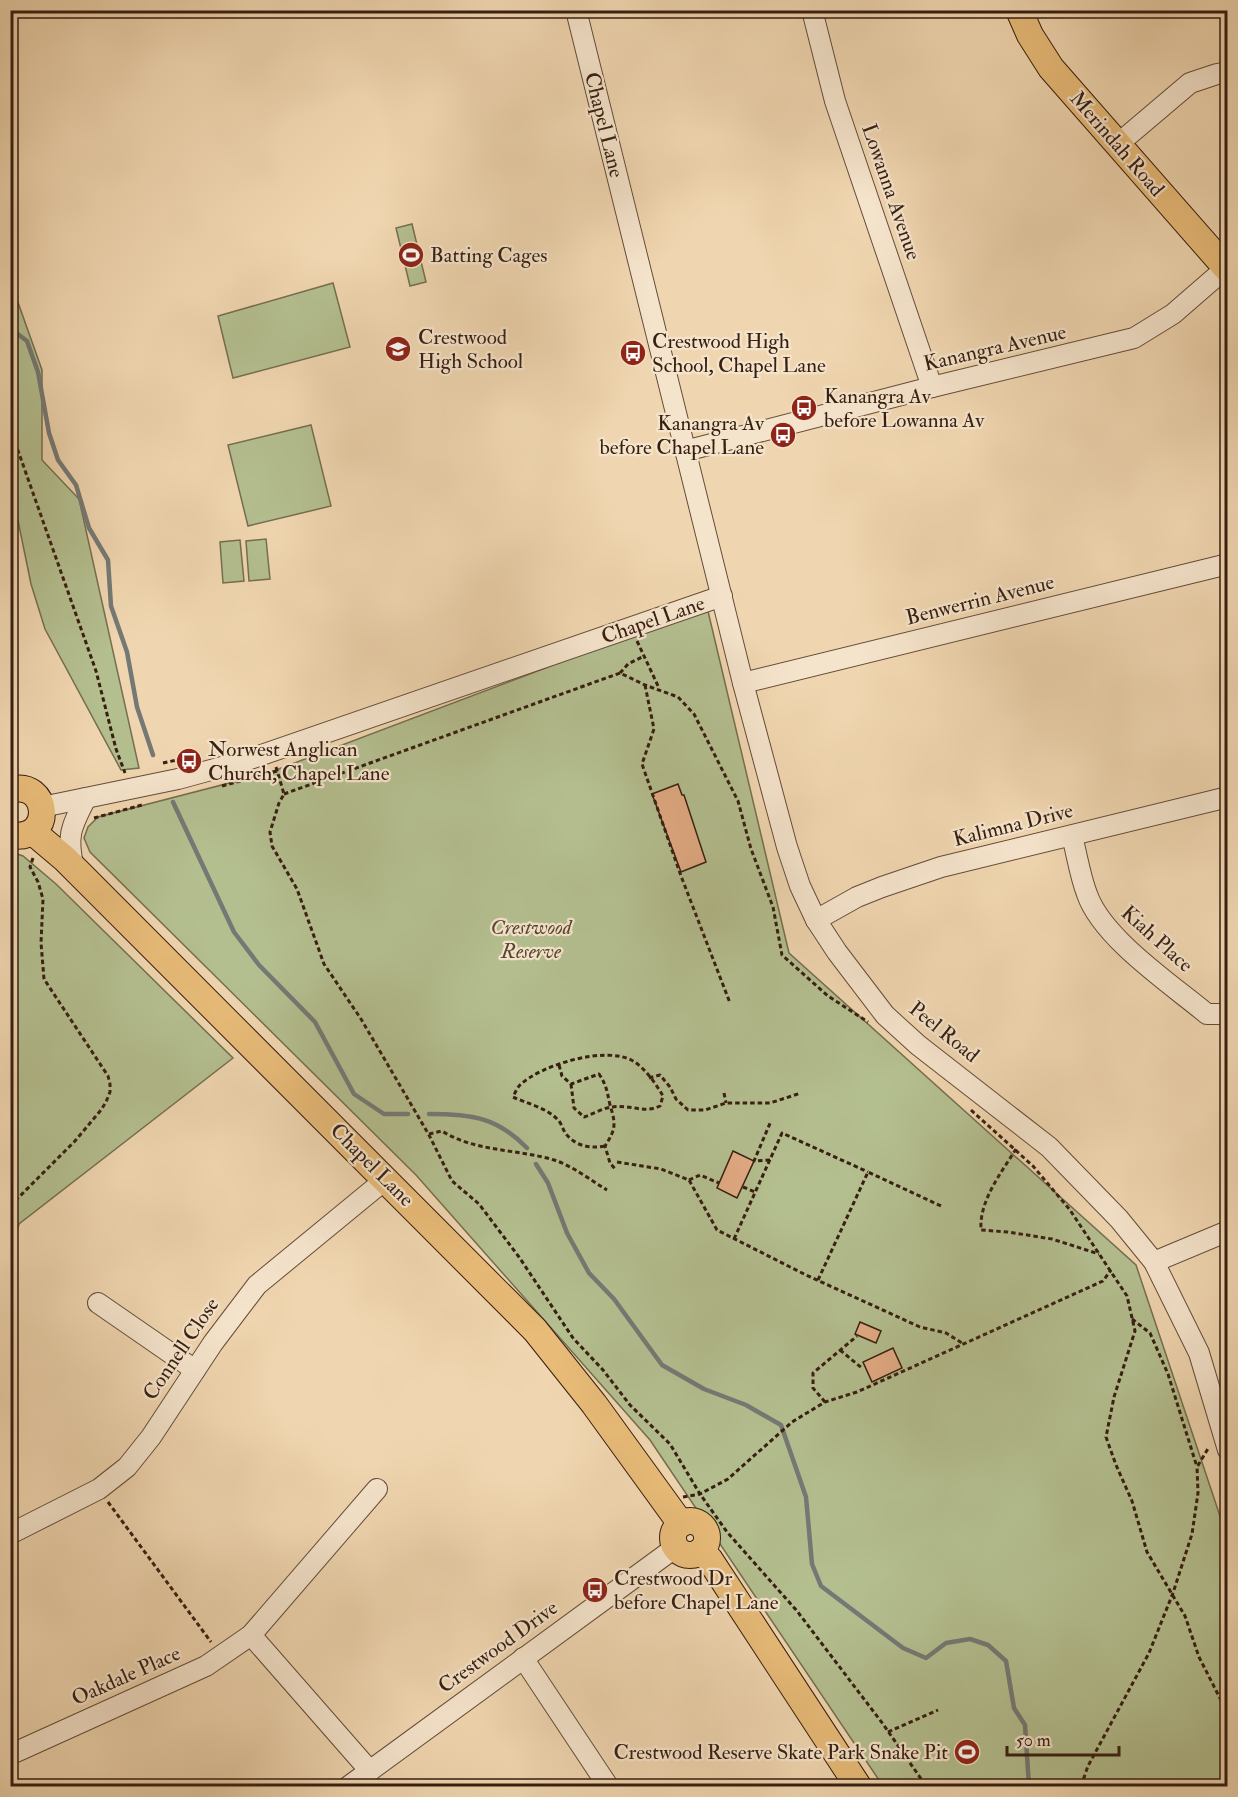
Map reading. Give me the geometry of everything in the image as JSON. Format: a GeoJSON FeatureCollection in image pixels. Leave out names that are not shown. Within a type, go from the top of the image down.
{"type":"FeatureCollection","features":[{"type":"Feature","properties":{"kind":"main road","name":"Merindah Road"},"geometry":{"type":"LineString","coordinates":[[1019,10],[1030,35],[1051,68],[1227,269]]}},
{"type":"Feature","properties":{"kind":"main road"},"geometry":{"type":"LineString","coordinates":[[10,790],[28,791],[40,800],[41,820],[29,836]]}},
{"type":"Feature","properties":{"kind":"main road","name":"Chapel Lane"},"geometry":{"type":"LineString","coordinates":[[29,836],[74,869],[535,1330],[594,1404],[681,1532],[710,1560],[858,1786]]}},
{"type":"Feature","properties":{"kind":"street","name":"Chapel Lane"},"geometry":{"type":"LineString","coordinates":[[42,807],[274,762],[722,596],[576,10]]}},
{"type":"Feature","properties":{"kind":"street","name":"Lowanna Avenue"},"geometry":{"type":"LineString","coordinates":[[812,10],[835,100],[932,387]]}},
{"type":"Feature","properties":{"kind":"street"},"geometry":{"type":"LineString","coordinates":[[1118,144],[1190,83],[1227,72]]}},
{"type":"Feature","properties":{"kind":"street","name":"Kanangra Avenue"},"geometry":{"type":"LineString","coordinates":[[685,451],[1134,338],[1173,314],[1227,269]]}},
{"type":"Feature","properties":{"kind":"street","name":"Benwerrin Avenue"},"geometry":{"type":"LineString","coordinates":[[743,683],[1227,564]]}},
{"type":"Feature","properties":{"kind":"street","name":"Peel Road"},"geometry":{"type":"LineString","coordinates":[[722,596],[787,847],[800,886],[816,920],[860,985],[885,1015],[918,1045],[1049,1147],[1119,1219],[1154,1262],[1199,1353],[1226,1446]]}},
{"type":"Feature","properties":{"kind":"street","name":"Kalimna Drive"},"geometry":{"type":"LineString","coordinates":[[816,920],[857,897],[941,867],[1227,797]]}},
{"type":"Feature","properties":{"kind":"street"},"geometry":{"type":"LineString","coordinates":[[74,869],[70,839],[72,825],[86,798]]}},
{"type":"Feature","properties":{"kind":"street","name":"Kiah Place"},"geometry":{"type":"LineString","coordinates":[[1072,836],[1087,895],[1099,918],[1115,938],[1207,1014],[1227,1014]]}},
{"type":"Feature","properties":{"kind":"street","name":"Connell Close"},"geometry":{"type":"LineString","coordinates":[[10,1534],[99,1489],[127,1467],[151,1437],[195,1370],[257,1285],[386,1179]]}},
{"type":"Feature","properties":{"kind":"street"},"geometry":{"type":"LineString","coordinates":[[1154,1262],[1227,1231]]}},
{"type":"Feature","properties":{"kind":"street"},"geometry":{"type":"LineString","coordinates":[[98,1304],[195,1370]]}},
{"type":"Feature","properties":{"kind":"street","name":"Oakdale Place"},"geometry":{"type":"LineString","coordinates":[[16,1752],[206,1666],[251,1635],[378,1489]]}},
{"type":"Feature","properties":{"kind":"street","name":"Crestwood Drive"},"geometry":{"type":"LineString","coordinates":[[349,1786],[523,1659],[681,1532]]}},
{"type":"Feature","properties":{"kind":"street"},"geometry":{"type":"LineString","coordinates":[[251,1635],[370,1771]]}},
{"type":"Feature","properties":{"kind":"street"},"geometry":{"type":"LineString","coordinates":[[523,1659],[608,1786]]}},
{"type":"Feature","properties":{"kind":"path"},"geometry":{"type":"LineString","coordinates":[[10,428],[96,671],[124,773],[134,770]]}},
{"type":"Feature","properties":{"kind":"path"},"geometry":{"type":"LineString","coordinates":[[634,637],[641,647],[658,688]]}},
{"type":"Feature","properties":{"kind":"path"},"geometry":{"type":"LineString","coordinates":[[644,656],[628,664],[620,673],[284,794],[270,832],[272,846],[297,889],[324,964],[361,1019],[429,1135],[452,1181],[479,1204],[519,1257],[573,1338],[630,1405],[670,1444],[700,1494],[727,1532],[797,1611],[926,1786]]}},
{"type":"Feature","properties":{"kind":"path"},"geometry":{"type":"LineString","coordinates":[[620,673],[678,697],[694,714],[738,801],[751,849],[773,907],[782,955],[828,996],[875,1026]]}},
{"type":"Feature","properties":{"kind":"path"},"geometry":{"type":"LineString","coordinates":[[645,685],[654,729],[642,764],[730,1003]]}},
{"type":"Feature","properties":{"kind":"path"},"geometry":{"type":"LineString","coordinates":[[156,765],[188,757]]}},
{"type":"Feature","properties":{"kind":"path"},"geometry":{"type":"LineString","coordinates":[[215,787],[229,785],[274,762],[284,794]]}},
{"type":"Feature","properties":{"kind":"path"},"geometry":{"type":"LineString","coordinates":[[72,825],[148,804]]}},
{"type":"Feature","properties":{"kind":"path"},"geometry":{"type":"LineString","coordinates":[[10,1206],[93,1120],[106,1102],[111,1084],[44,979],[41,944],[43,899],[30,867],[33,858],[29,836]]}},
{"type":"Feature","properties":{"kind":"path"},"geometry":{"type":"LineString","coordinates":[[559,1065],[562,1076],[571,1084],[574,1108],[584,1117],[611,1107],[650,1111],[660,1106],[663,1096],[633,1061],[613,1054],[585,1056],[559,1065],[519,1086],[513,1097],[536,1106],[560,1121],[566,1134],[579,1145],[593,1148],[604,1146],[613,1133],[615,1117],[611,1107],[607,1086],[598,1074],[571,1084]]}},
{"type":"Feature","properties":{"kind":"path"},"geometry":{"type":"LineString","coordinates":[[649,1078],[660,1075],[676,1099],[688,1110],[705,1110],[726,1103],[770,1103],[801,1094]]}},
{"type":"Feature","properties":{"kind":"path"},"geometry":{"type":"LineString","coordinates":[[723,1093],[726,1103]]}},
{"type":"Feature","properties":{"kind":"path"},"geometry":{"type":"LineString","coordinates":[[969,1108],[1034,1166],[1070,1210],[1127,1296],[1134,1331],[1114,1397],[1106,1437],[1132,1501],[1147,1552],[1185,1616],[1199,1657],[1227,1714]]}},
{"type":"Feature","properties":{"kind":"path"},"geometry":{"type":"LineString","coordinates":[[770,1160],[754,1161],[771,1121]]}},
{"type":"Feature","properties":{"kind":"path"},"geometry":{"type":"LineString","coordinates":[[429,1135],[442,1131],[452,1137],[472,1143],[554,1160],[572,1168],[607,1190]]}},
{"type":"Feature","properties":{"kind":"path"},"geometry":{"type":"LineString","coordinates":[[734,1239],[782,1133],[941,1206]]}},
{"type":"Feature","properties":{"kind":"path"},"geometry":{"type":"LineString","coordinates":[[604,1146],[610,1163],[616,1170]]}},
{"type":"Feature","properties":{"kind":"path"},"geometry":{"type":"LineString","coordinates":[[1016,1149],[987,1199],[980,1219],[981,1230],[1052,1239],[1101,1255]]}},
{"type":"Feature","properties":{"kind":"path"},"geometry":{"type":"LineString","coordinates":[[617,1162],[661,1169],[689,1179],[700,1175],[719,1183]]}},
{"type":"Feature","properties":{"kind":"path"},"geometry":{"type":"LineString","coordinates":[[818,1280],[868,1172]]}},
{"type":"Feature","properties":{"kind":"path"},"geometry":{"type":"LineString","coordinates":[[689,1179],[717,1230],[818,1280],[920,1327],[946,1333],[962,1343]]}},
{"type":"Feature","properties":{"kind":"path"},"geometry":{"type":"LineString","coordinates":[[743,1186],[755,1192]]}},
{"type":"Feature","properties":{"kind":"path"},"geometry":{"type":"LineString","coordinates":[[681,1532],[683,1497],[700,1494],[728,1479],[790,1423],[825,1402],[857,1392],[1103,1281],[1111,1270]]}},
{"type":"Feature","properties":{"kind":"path"},"geometry":{"type":"LineString","coordinates":[[1081,1786],[1088,1766],[1149,1653],[1173,1593],[1191,1534],[1198,1493],[1197,1467],[1168,1374],[1150,1333],[1132,1319]]}},
{"type":"Feature","properties":{"kind":"path"},"geometry":{"type":"LineString","coordinates":[[825,1402],[813,1388],[813,1373],[857,1336]]}},
{"type":"Feature","properties":{"kind":"path"},"geometry":{"type":"LineString","coordinates":[[840,1350],[863,1369]]}},
{"type":"Feature","properties":{"kind":"path"},"geometry":{"type":"LineString","coordinates":[[1197,1467],[1210,1447],[1226,1446]]}},
{"type":"Feature","properties":{"kind":"path"},"geometry":{"type":"LineString","coordinates":[[99,1489],[221,1655]]}},
{"type":"Feature","properties":{"kind":"path"},"geometry":{"type":"LineString","coordinates":[[888,1732],[938,1710]]}},
{"type":"Feature","properties":{"kind":"green space","name":"Batting Cages"},"geometry":{"type":"Polygon","coordinates":[[[412,224],[426,282],[410,286],[396,228],[412,224]]]}},
{"type":"Feature","properties":{"kind":"green space"},"geometry":{"type":"Polygon","coordinates":[[[10,280],[42,370],[42,460],[79,499],[139,768],[121,770],[45,629],[31,584],[11,490],[10,280]]]}},
{"type":"Feature","properties":{"kind":"green space"},"geometry":{"type":"Polygon","coordinates":[[[333,283],[350,347],[233,378],[218,316],[333,283]]]}},
{"type":"Feature","properties":{"kind":"green space"},"geometry":{"type":"Polygon","coordinates":[[[311,425],[331,506],[248,526],[228,445],[311,425]]]}},
{"type":"Feature","properties":{"kind":"green space"},"geometry":{"type":"Polygon","coordinates":[[[266,539],[270,579],[249,581],[246,541],[266,539]]]}},
{"type":"Feature","properties":{"kind":"green space"},"geometry":{"type":"Polygon","coordinates":[[[240,540],[244,581],[223,583],[220,542],[240,540]]]}},
{"type":"Feature","properties":{"kind":"green space","name":"Crestwood Reserve"},"geometry":{"type":"Polygon","coordinates":[[[707,607],[789,953],[1136,1265],[1227,1537],[1227,1786],[883,1786],[650,1440],[416,1175],[90,852],[84,838],[88,827],[98,817],[268,773],[707,607]]]}},
{"type":"Feature","properties":{"kind":"green space"},"geometry":{"type":"Polygon","coordinates":[[[11,852],[23,856],[56,884],[233,1058],[19,1224],[11,1254],[11,852]]]}},
{"type":"Feature","properties":{"kind":"building"},"geometry":{"type":"Polygon","coordinates":[[[678,784],[684,795],[706,862],[681,872],[652,794],[678,784]]]}},
{"type":"Feature","properties":{"kind":"building"},"geometry":{"type":"Polygon","coordinates":[[[733,1151],[754,1161],[737,1198],[717,1188],[733,1151]]]}},
{"type":"Feature","properties":{"kind":"building"},"geometry":{"type":"Polygon","coordinates":[[[860,1322],[881,1331],[876,1343],[855,1334],[860,1322]]]}},
{"type":"Feature","properties":{"kind":"building"},"geometry":{"type":"Polygon","coordinates":[[[893,1348],[902,1368],[872,1382],[863,1362],[893,1348]]]}},
{"type":"Feature","properties":{"kind":"waterway"},"geometry":{"type":"LineString","coordinates":[[10,332],[15,332],[27,341],[38,372],[49,433],[58,460],[76,485],[89,528],[108,560],[111,606],[127,652],[137,707],[153,755]]}},
{"type":"Feature","properties":{"kind":"waterway"},"geometry":{"type":"LineString","coordinates":[[173,802],[234,932],[259,965],[315,1022],[354,1094],[384,1114],[408,1114]]}},
{"type":"Feature","properties":{"kind":"waterway"},"geometry":{"type":"LineString","coordinates":[[429,1114],[482,1119],[505,1130],[527,1148]]}},
{"type":"Feature","properties":{"kind":"waterway"},"geometry":{"type":"LineString","coordinates":[[536,1164],[548,1183],[567,1233],[589,1273],[614,1299],[662,1365],[704,1389],[746,1405],[781,1425],[806,1497],[812,1564],[821,1586],[903,1648],[926,1658],[946,1643],[970,1639],[988,1645],[1006,1661],[1014,1708],[1025,1725],[1029,1786]]}},
{"type":"Feature","properties":{"kind":"place","name":"Batting Cages"},"geometry":{"type":"Point","coordinates":[411,255]}},
{"type":"Feature","properties":{"kind":"place","name":"Crestwood High School"},"geometry":{"type":"Point","coordinates":[398,349]}},
{"type":"Feature","properties":{"kind":"place","name":"Crestwood High School, Chapel Lane"},"geometry":{"type":"Point","coordinates":[633,353]}},
{"type":"Feature","properties":{"kind":"place","name":"Kanangra Av before Lowanna Av"},"geometry":{"type":"Point","coordinates":[804,408]}},
{"type":"Feature","properties":{"kind":"place","name":"Kanangra Av before Chapel Lane"},"geometry":{"type":"Point","coordinates":[783,435]}},
{"type":"Feature","properties":{"kind":"place","name":"Norwest Anglican Church, Chapel Lane"},"geometry":{"type":"Point","coordinates":[189,761]}},
{"type":"Feature","properties":{"kind":"place","name":"Crestwood Dr before Chapel Lane"},"geometry":{"type":"Point","coordinates":[595,1590]}},
{"type":"Feature","properties":{"kind":"place","name":"Crestwood Reserve Skate Park Snake Pit"},"geometry":{"type":"Point","coordinates":[967,1752]}}]}
